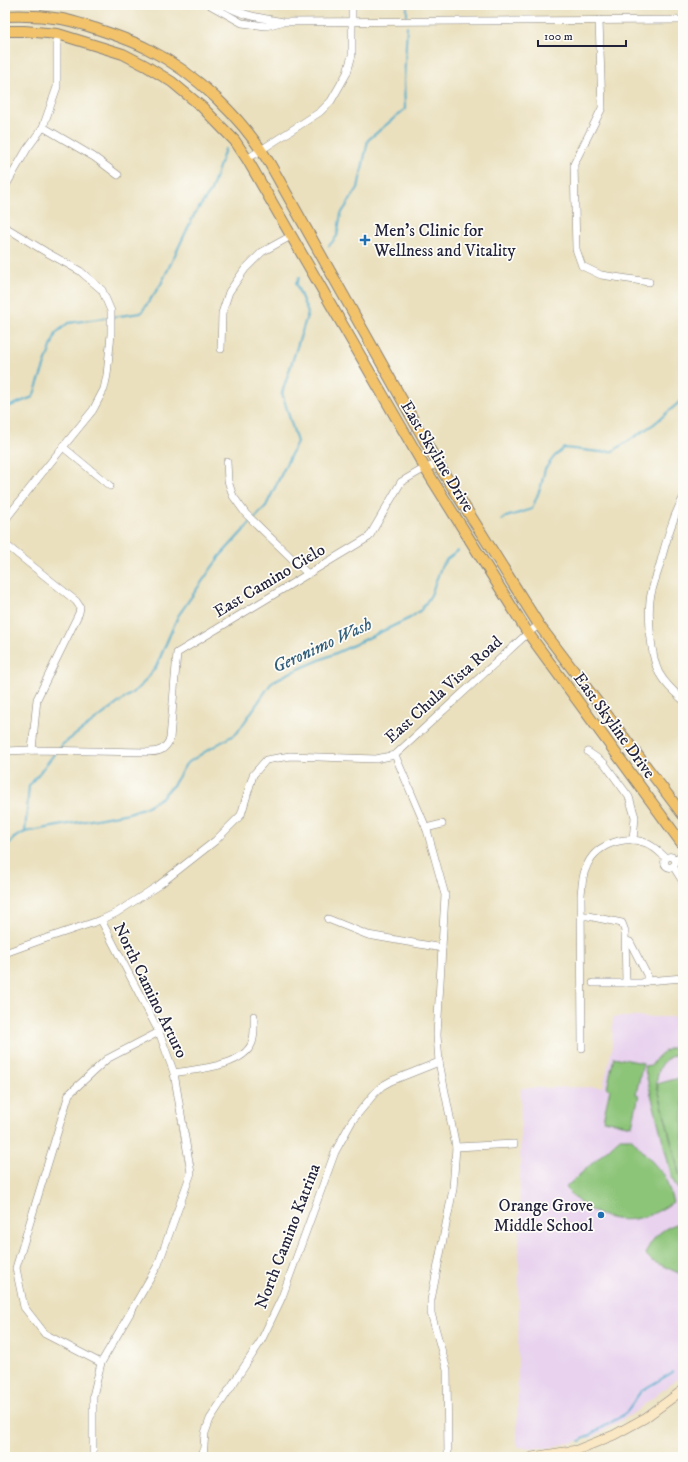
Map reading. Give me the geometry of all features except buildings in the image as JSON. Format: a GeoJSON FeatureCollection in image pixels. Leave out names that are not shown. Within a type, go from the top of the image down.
{"type":"FeatureCollection","features":[{"type":"Feature","properties":{"kind":"main road","name":"East Skyline Drive"},"geometry":{"type":"LineString","coordinates":[[5,16],[26,15],[63,19],[112,34],[148,48],[177,65],[214,96],[239,121],[261,150],[438,464],[539,625],[683,815]]}},
{"type":"Feature","properties":{"kind":"main road","name":"East Skyline Drive"},"geometry":{"type":"LineString","coordinates":[[5,31],[58,34],[123,54],[172,82],[202,107],[234,141],[247,159],[425,468],[528,633],[683,845]]}},
{"type":"Feature","properties":{"kind":"main road"},"geometry":{"type":"LineString","coordinates":[[532,1457],[577,1450],[614,1435],[645,1418],[683,1390]]}},
{"type":"Feature","properties":{"kind":"street"},"geometry":{"type":"LineString","coordinates":[[210,5],[242,23],[266,26],[283,22],[352,21],[683,20]]}},
{"type":"Feature","properties":{"kind":"street"},"geometry":{"type":"LineString","coordinates":[[225,5],[245,14],[283,22]]}},
{"type":"Feature","properties":{"kind":"street"},"geometry":{"type":"LineString","coordinates":[[247,159],[320,112],[331,101],[347,74],[352,55],[353,6]]}},
{"type":"Feature","properties":{"kind":"street"},"geometry":{"type":"LineString","coordinates":[[599,20],[602,108],[574,164],[576,249],[582,266],[600,275],[649,282]]}},
{"type":"Feature","properties":{"kind":"street"},"geometry":{"type":"LineString","coordinates":[[5,187],[8,176],[43,127],[57,87],[58,34]]}},
{"type":"Feature","properties":{"kind":"street"},"geometry":{"type":"LineString","coordinates":[[43,127],[94,157],[118,175]]}},
{"type":"Feature","properties":{"kind":"street"},"geometry":{"type":"LineString","coordinates":[[5,227],[80,271],[102,290],[111,311],[111,334],[107,375],[104,389],[94,410],[5,520]]}},
{"type":"Feature","properties":{"kind":"street"},"geometry":{"type":"LineString","coordinates":[[220,349],[222,313],[229,292],[245,269],[262,252],[291,236]]}},
{"type":"Feature","properties":{"kind":"street"},"geometry":{"type":"LineString","coordinates":[[63,447],[110,486]]}},
{"type":"Feature","properties":{"kind":"street"},"geometry":{"type":"LineString","coordinates":[[227,462],[228,481],[233,496],[246,514],[308,574]]}},
{"type":"Feature","properties":{"kind":"street","name":"East Camino Cielo"},"geometry":{"type":"LineString","coordinates":[[32,750],[156,752],[165,748],[170,739],[177,653],[369,537],[400,482],[425,468],[438,464]]}},
{"type":"Feature","properties":{"kind":"street"},"geometry":{"type":"LineString","coordinates":[[683,498],[668,534],[650,599],[649,618],[653,652],[659,672],[670,689],[683,700]]}},
{"type":"Feature","properties":{"kind":"street"},"geometry":{"type":"LineString","coordinates":[[5,544],[76,601],[80,607],[79,613],[38,699],[32,750],[5,751]]}},
{"type":"Feature","properties":{"kind":"street","name":"East Chula Vista Road"},"geometry":{"type":"LineString","coordinates":[[101,920],[116,913],[159,885],[215,841],[241,815],[253,775],[266,760],[290,756],[376,759],[395,755],[528,633],[539,625]]}},
{"type":"Feature","properties":{"kind":"street"},"geometry":{"type":"LineString","coordinates":[[588,752],[604,762],[629,797],[635,817],[633,840]]}},
{"type":"Feature","properties":{"kind":"street"},"geometry":{"type":"LineString","coordinates":[[395,755],[426,828],[445,895],[437,1035],[439,1062],[456,1148],[453,1189],[431,1300],[431,1313],[447,1370],[448,1457]]}},
{"type":"Feature","properties":{"kind":"street"},"geometry":{"type":"LineString","coordinates":[[426,828],[442,824]]}},
{"type":"Feature","properties":{"kind":"street"},"geometry":{"type":"LineString","coordinates":[[582,1048],[582,916],[583,878],[586,868],[590,859],[598,851],[613,843],[624,840],[633,840],[646,843],[666,858]]}},
{"type":"Feature","properties":{"kind":"street"},"geometry":{"type":"LineString","coordinates":[[683,854],[676,859],[674,866],[683,882]]}},
{"type":"Feature","properties":{"kind":"street"},"geometry":{"type":"LineString","coordinates":[[666,858],[671,856],[676,859]]}},
{"type":"Feature","properties":{"kind":"street"},"geometry":{"type":"LineString","coordinates":[[666,858],[666,865],[670,867],[674,866]]}},
{"type":"Feature","properties":{"kind":"street"},"geometry":{"type":"LineString","coordinates":[[582,916],[622,923],[625,930],[626,940],[626,983]]}},
{"type":"Feature","properties":{"kind":"street"},"geometry":{"type":"LineString","coordinates":[[328,919],[368,935],[442,948]]}},
{"type":"Feature","properties":{"kind":"street"},"geometry":{"type":"LineString","coordinates":[[5,953],[101,920]]}},
{"type":"Feature","properties":{"kind":"street","name":"North Camino Arturo"},"geometry":{"type":"LineString","coordinates":[[93,1457],[93,1396],[101,1363],[158,1266],[191,1173],[174,1073],[159,1032],[101,920]]}},
{"type":"Feature","properties":{"kind":"street"},"geometry":{"type":"LineString","coordinates":[[626,940],[630,942],[647,975],[647,981]]}},
{"type":"Feature","properties":{"kind":"street"},"geometry":{"type":"LineString","coordinates":[[592,984],[642,983],[647,981],[683,978]]}},
{"type":"Feature","properties":{"kind":"street"},"geometry":{"type":"LineString","coordinates":[[174,1073],[228,1063],[243,1054],[249,1049],[253,1040],[254,1016]]}},
{"type":"Feature","properties":{"kind":"street"},"geometry":{"type":"LineString","coordinates":[[101,1363],[45,1334],[24,1307],[16,1268],[70,1094],[107,1059],[159,1032]]}},
{"type":"Feature","properties":{"kind":"street","name":"North Camino Katrina"},"geometry":{"type":"LineString","coordinates":[[203,1457],[205,1432],[210,1419],[261,1341],[282,1297],[335,1152],[352,1122],[382,1086],[439,1062]]}},
{"type":"Feature","properties":{"kind":"street"},"geometry":{"type":"LineString","coordinates":[[456,1148],[514,1144]]}},
{"type":"Feature","properties":{"kind":"shaded area","name":"Orange Grove Middle School"},"geometry":{"type":"Polygon","coordinates":[[[613,1017],[683,1017],[683,1343],[681,1350],[683,1354],[683,1374],[631,1415],[593,1437],[548,1448],[517,1447],[521,1088],[603,1087],[612,1049],[613,1017]]]}},
{"type":"Feature","properties":{"kind":"green space"},"geometry":{"type":"Polygon","coordinates":[[[683,1046],[683,1053],[671,1056],[663,1063],[658,1073],[657,1084],[683,1077],[683,1177],[680,1178],[683,1183],[683,1193],[677,1188],[672,1178],[644,1066],[652,1065],[665,1051],[674,1047],[683,1046]],[[657,1084],[657,1085],[680,1177],[657,1084]]]}},
{"type":"Feature","properties":{"kind":"green space"},"geometry":{"type":"Polygon","coordinates":[[[614,1057],[643,1063],[636,1094],[639,1095],[632,1126],[603,1120],[610,1089],[607,1088],[614,1057]]]}},
{"type":"Feature","properties":{"kind":"green space"},"geometry":{"type":"Polygon","coordinates":[[[620,1138],[631,1138],[665,1176],[673,1202],[662,1209],[640,1218],[628,1220],[617,1219],[606,1217],[594,1212],[580,1203],[565,1188],[620,1138]]]}},
{"type":"Feature","properties":{"kind":"green space"},"geometry":{"type":"Polygon","coordinates":[[[683,1222],[683,1275],[652,1261],[645,1254],[655,1237],[664,1230],[683,1222]]]}},
{"type":"Feature","properties":{"kind":"waterway"},"geometry":{"type":"LineString","coordinates":[[407,5],[407,16]]}},
{"type":"Feature","properties":{"kind":"waterway"},"geometry":{"type":"LineString","coordinates":[[329,246],[337,236],[341,214],[358,188],[368,140],[405,109],[404,81],[407,26]]}},
{"type":"Feature","properties":{"kind":"waterway"},"geometry":{"type":"LineString","coordinates":[[5,408],[33,397],[56,333],[68,323],[141,313],[161,284],[194,215],[211,191],[225,149]]}},
{"type":"Feature","properties":{"kind":"waterway"},"geometry":{"type":"LineString","coordinates":[[59,749],[63,744],[140,687],[156,667],[178,616],[220,556],[266,506],[297,442],[282,393],[308,313],[296,284],[299,278]]}},
{"type":"Feature","properties":{"kind":"waterway","name":"Geronimo Wash"},"geometry":{"type":"LineString","coordinates":[[502,520],[506,517],[532,509],[541,486],[545,469],[554,457],[564,448],[600,452],[613,451],[654,424],[683,399]]}},
{"type":"Feature","properties":{"kind":"waterway","name":"Geronimo Wash"},"geometry":{"type":"LineString","coordinates":[[5,848],[14,838],[25,832],[129,813],[146,807],[162,797],[174,784],[186,764],[237,733],[272,682],[410,618],[421,610],[431,595],[441,567],[447,559],[458,551]]}},
{"type":"Feature","properties":{"kind":"waterway"},"geometry":{"type":"LineString","coordinates":[[25,832],[29,786],[56,752]]}},
{"type":"Feature","properties":{"kind":"waterway"},"geometry":{"type":"LineString","coordinates":[[580,1441],[625,1414],[641,1391],[673,1372]]}},
{"type":"Feature","properties":{"kind":"place","name":"Men's Clinic for Wellness and Vitality"},"geometry":{"type":"Point","coordinates":[365,240]}},
{"type":"Feature","properties":{"kind":"place","name":"Orange Grove Middle School"},"geometry":{"type":"Point","coordinates":[601,1215]}}]}
